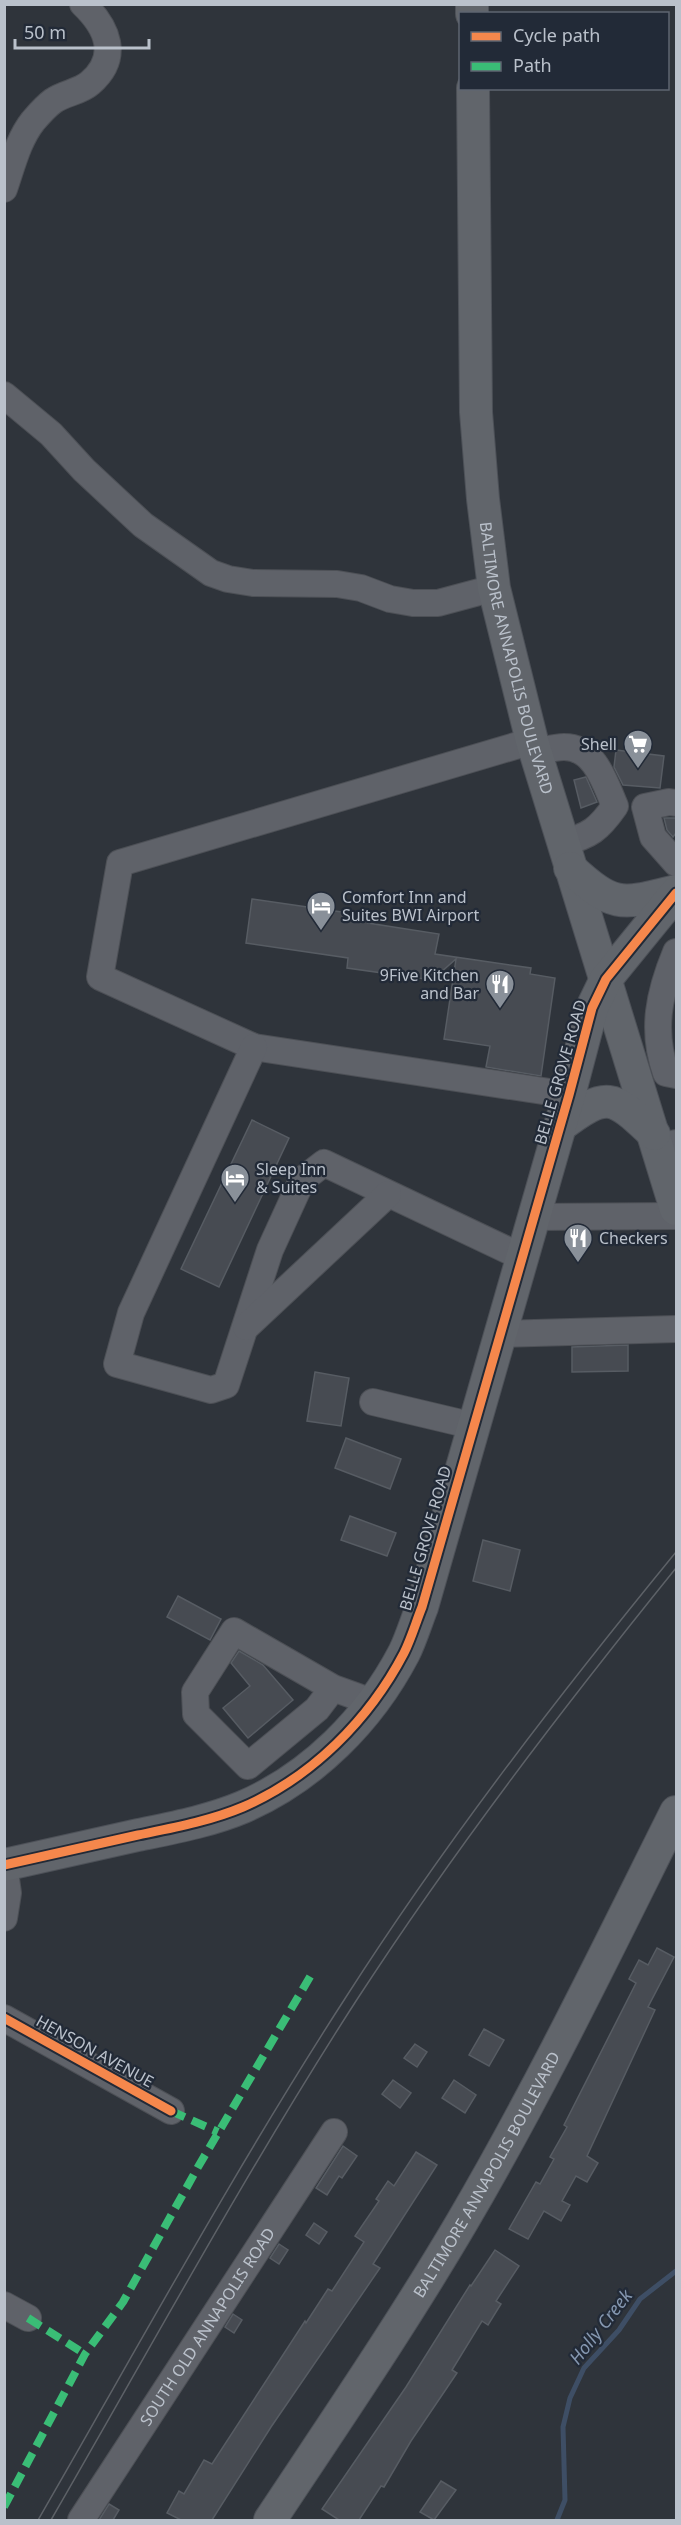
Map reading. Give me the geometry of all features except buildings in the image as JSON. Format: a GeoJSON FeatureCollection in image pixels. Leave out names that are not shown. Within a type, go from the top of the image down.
{"type":"FeatureCollection","features":[{"type":"Feature","properties":{"kind":"main road","name":"BALTIMORE ANNAPOLIS BOULEVARD"},"geometry":{"type":"LineString","coordinates":[[473,90],[476,412],[483,499],[494,588],[534,746],[606,979],[660,1076],[663,1142],[676,1209]]}},
{"type":"Feature","properties":{"kind":"main road"},"geometry":{"type":"LineString","coordinates":[[566,855],[594,890],[610,898],[628,902],[671,900]]}},
{"type":"Feature","properties":{"kind":"main road","name":"BELLE GROVE ROAD"},"geometry":{"type":"LineString","coordinates":[[4,1865],[183,1825],[242,1807],[285,1784],[327,1753],[353,1728],[372,1702],[404,1652],[422,1607],[592,1008],[606,979],[671,900]]}},
{"type":"Feature","properties":{"kind":"main road"},"geometry":{"type":"LineString","coordinates":[[560,1126],[587,1106],[602,1101],[615,1103],[629,1110],[663,1142]]}},
{"type":"Feature","properties":{"kind":"main road","name":"BALTIMORE ANNAPOLIS BOULEVARD"},"geometry":{"type":"LineString","coordinates":[[270,2520],[381,2352],[467,2214],[537,2087],[676,1812]]}},
{"type":"Feature","properties":{"kind":"street"},"geometry":{"type":"LineString","coordinates":[[4,189],[20,142],[32,122],[53,101],[89,84],[105,65],[109,51],[105,33],[94,15],[83,4]]}},
{"type":"Feature","properties":{"kind":"street"},"geometry":{"type":"LineString","coordinates":[[4,395],[51,434],[84,470],[143,525],[210,573],[253,583],[345,585],[413,603],[438,603],[494,588]]}},
{"type":"Feature","properties":{"kind":"street"},"geometry":{"type":"LineString","coordinates":[[569,1095],[254,1047],[100,977],[120,863],[534,746],[577,749],[588,756],[599,771],[615,806]]}},
{"type":"Feature","properties":{"kind":"street"},"geometry":{"type":"LineString","coordinates":[[615,806],[645,807],[669,802],[676,803]]}},
{"type":"Feature","properties":{"kind":"street"},"geometry":{"type":"LineString","coordinates":[[566,855],[602,825],[615,806]]}},
{"type":"Feature","properties":{"kind":"street"},"geometry":{"type":"LineString","coordinates":[[645,807],[653,837],[676,863]]}},
{"type":"Feature","properties":{"kind":"street"},"geometry":{"type":"LineString","coordinates":[[671,900],[676,946]]}},
{"type":"Feature","properties":{"kind":"street"},"geometry":{"type":"LineString","coordinates":[[660,1076],[659,1007],[676,952]]}},
{"type":"Feature","properties":{"kind":"street"},"geometry":{"type":"LineString","coordinates":[[254,1047],[131,1313],[117,1364],[211,1390],[220,1389],[226,1385],[231,1376],[243,1330],[270,1250],[302,1180],[324,1162],[522,1257]]}},
{"type":"Feature","properties":{"kind":"street"},"geometry":{"type":"LineString","coordinates":[[243,1330],[388,1194]]}},
{"type":"Feature","properties":{"kind":"street"},"geometry":{"type":"LineString","coordinates":[[533,1218],[676,1216]]}},
{"type":"Feature","properties":{"kind":"street"},"geometry":{"type":"LineString","coordinates":[[500,1334],[676,1329]]}},
{"type":"Feature","properties":{"kind":"street"},"geometry":{"type":"LineString","coordinates":[[373,1402],[474,1426]]}},
{"type":"Feature","properties":{"kind":"street"},"geometry":{"type":"LineString","coordinates":[[333,1688],[316,1708],[248,1766],[196,1714],[195,1692],[234,1631],[333,1688],[372,1702]]}},
{"type":"Feature","properties":{"kind":"street"},"geometry":{"type":"LineString","coordinates":[[4,1865],[8,1893],[4,1918]]}},
{"type":"Feature","properties":{"kind":"street","name":"HENSON AVENUE"},"geometry":{"type":"LineString","coordinates":[[4,2018],[171,2111]]}},
{"type":"Feature","properties":{"kind":"street","name":"SOUTH OLD ANNAPOLIS ROAD"},"geometry":{"type":"LineString","coordinates":[[81,2520],[334,2132]]}},
{"type":"Feature","properties":{"kind":"street"},"geometry":{"type":"LineString","coordinates":[[4,2305],[28,2318]]}},
{"type":"Feature","properties":{"kind":"waterway","name":"Holly Creek"},"geometry":{"type":"LineString","coordinates":[[557,2520],[565,2500],[563,2427],[570,2398],[584,2368],[619,2330],[640,2299],[676,2271]]}},
{"type":"Feature","properties":{"kind":"tram line"},"geometry":{"type":"LineString","coordinates":[[38,2520],[266,2126],[384,1939],[505,1770],[676,1552]]}},
{"type":"Feature","properties":{"kind":"tram line"},"geometry":{"type":"LineString","coordinates":[[51,2520],[276,2129],[356,2001],[431,1889],[510,1780],[676,1568]]}},
{"type":"Feature","properties":{"kind":"marked path"},"geometry":{"type":"LineString","coordinates":[[4,2507],[85,2354],[123,2302],[198,2167],[314,1970]]}},
{"type":"Feature","properties":{"kind":"marked path"},"geometry":{"type":"LineString","coordinates":[[171,2111],[218,2132]]}},
{"type":"Feature","properties":{"kind":"marked path"},"geometry":{"type":"LineString","coordinates":[[28,2318],[85,2354]]}},
{"type":"Feature","properties":{"kind":"cycle path"},"geometry":{"type":"LineString","coordinates":[[4,1865],[191,1824],[243,1807],[268,1795],[315,1763],[336,1744],[356,1723],[390,1678],[404,1653],[422,1607],[592,1008],[606,979],[676,893]]}},
{"type":"Feature","properties":{"kind":"cycle path"},"geometry":{"type":"LineString","coordinates":[[4,2018],[171,2111]]}},
{"type":"Feature","properties":{"kind":"place","name":"Shell"},"geometry":{"type":"Point","coordinates":[638,770]}},
{"type":"Feature","properties":{"kind":"place","name":"Comfort Inn and Suites BWI Airport"},"geometry":{"type":"Point","coordinates":[321,932]}},
{"type":"Feature","properties":{"kind":"place","name":"9Five Kitchen and Bar"},"geometry":{"type":"Point","coordinates":[500,1010]}},
{"type":"Feature","properties":{"kind":"place","name":"Sleep Inn & Suites"},"geometry":{"type":"Point","coordinates":[235,1204]}},
{"type":"Feature","properties":{"kind":"place","name":"Checkers"},"geometry":{"type":"Point","coordinates":[578,1264]}}]}
